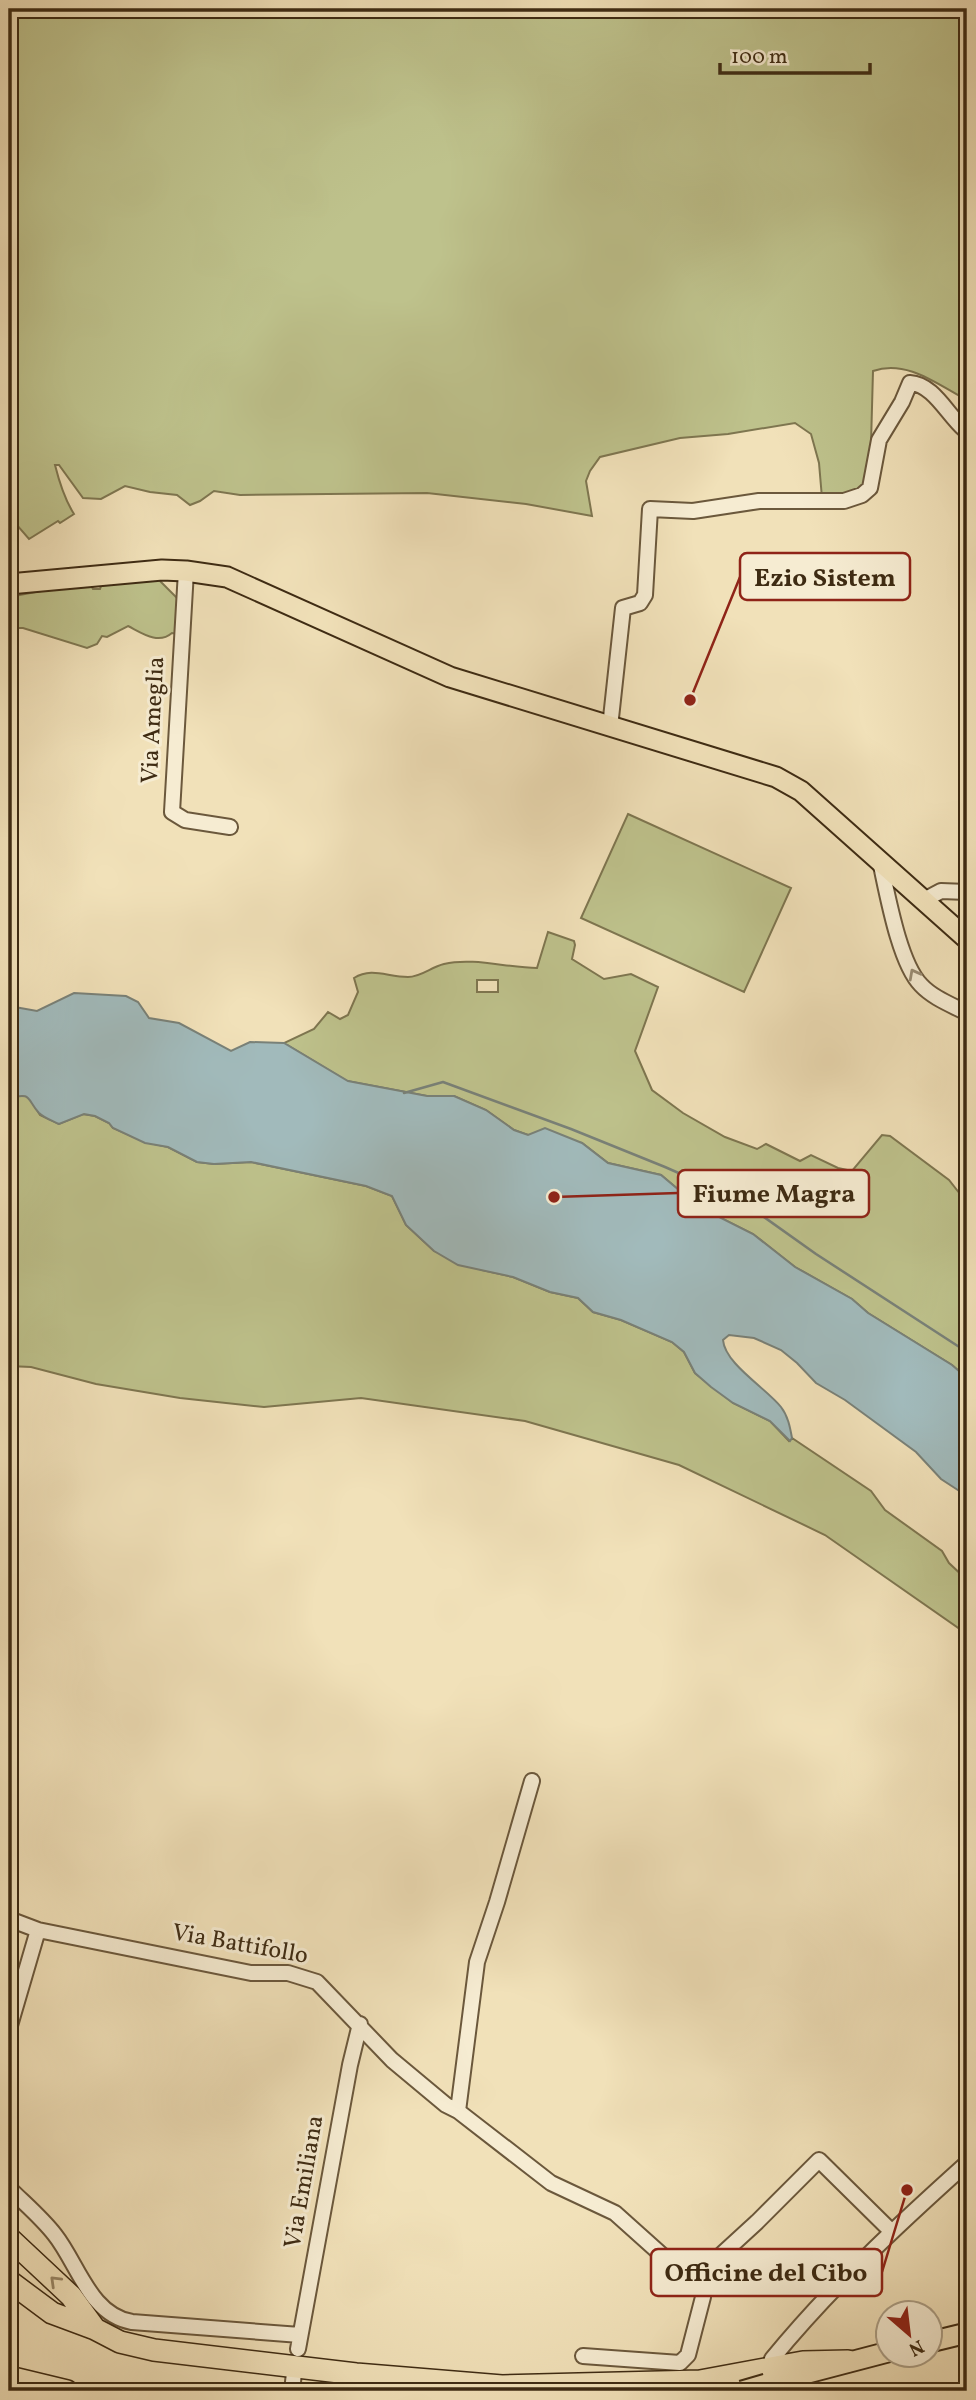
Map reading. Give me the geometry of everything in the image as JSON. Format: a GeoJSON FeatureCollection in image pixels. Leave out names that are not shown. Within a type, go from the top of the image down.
{"type":"FeatureCollection","features":[{"type":"Feature","properties":{"kind":"highway"},"geometry":{"type":"LineString","coordinates":[[9,2238],[71,2296],[95,2329]]}},
{"type":"Feature","properties":{"kind":"highway"},"geometry":{"type":"LineString","coordinates":[[9,2281],[52,2313],[95,2329],[120,2342],[154,2350],[356,2374],[502,2386],[700,2381],[803,2362],[848,2361]]}},
{"type":"Feature","properties":{"kind":"highway"},"geometry":{"type":"LineString","coordinates":[[356,2374],[392,2391]]}},
{"type":"Feature","properties":{"kind":"highway"},"geometry":{"type":"LineString","coordinates":[[9,2377],[67,2391]]}},
{"type":"Feature","properties":{"kind":"main road"},"geometry":{"type":"LineString","coordinates":[[9,584],[126,572],[186,571],[227,577],[450,677],[776,777],[801,791],[967,939]]}},
{"type":"Feature","properties":{"kind":"main road"},"geometry":{"type":"LineString","coordinates":[[944,2339],[967,2333]]}},
{"type":"Feature","properties":{"kind":"main road"},"geometry":{"type":"LineString","coordinates":[[742,2391],[874,2355]]}},
{"type":"Feature","properties":{"kind":"main road"},"geometry":{"type":"LineString","coordinates":[[502,2386],[530,2391]]}},
{"type":"Feature","properties":{"kind":"street"},"geometry":{"type":"LineString","coordinates":[[610,727],[624,608],[640,603],[645,594],[650,509],[693,511],[759,501],[833,501],[862,495],[870,488],[879,440],[910,383],[920,384],[931,390],[964,429]]}},
{"type":"Feature","properties":{"kind":"street","name":"Via Ameglia"},"geometry":{"type":"LineString","coordinates":[[186,571],[172,812],[185,820],[229,827]]}},
{"type":"Feature","properties":{"kind":"street"},"geometry":{"type":"LineString","coordinates":[[880,861],[901,946],[915,978],[929,993],[967,1013]]}},
{"type":"Feature","properties":{"kind":"street"},"geometry":{"type":"LineString","coordinates":[[924,900],[942,891],[967,892]]}},
{"type":"Feature","properties":{"kind":"street"},"geometry":{"type":"LineString","coordinates":[[458,2111],[477,1962],[531,1781]]}},
{"type":"Feature","properties":{"kind":"street","name":"Via Battifollo"},"geometry":{"type":"LineString","coordinates":[[9,1919],[38,1930],[251,1973],[288,1973],[317,1982],[392,2060],[446,2105],[458,2111],[551,2183],[615,2213],[673,2265],[690,2268]]}},
{"type":"Feature","properties":{"kind":"street"},"geometry":{"type":"LineString","coordinates":[[9,2029],[38,1930]]}},
{"type":"Feature","properties":{"kind":"street","name":"Via Emiliana"},"geometry":{"type":"LineString","coordinates":[[9,2189],[55,2235],[102,2307],[116,2317],[132,2322],[299,2342],[349,2065],[360,2024]]}},
{"type":"Feature","properties":{"kind":"street"},"geometry":{"type":"LineString","coordinates":[[690,2268],[709,2266],[819,2160],[891,2231]]}},
{"type":"Feature","properties":{"kind":"street"},"geometry":{"type":"LineString","coordinates":[[772,2360],[793,2332],[891,2231],[967,2163]]}},
{"type":"Feature","properties":{"kind":"street"},"geometry":{"type":"LineString","coordinates":[[583,2356],[680,2363],[688,2355],[703,2297],[702,2283],[690,2268]]}},
{"type":"Feature","properties":{"kind":"street"},"geometry":{"type":"LineString","coordinates":[[292,2391],[294,2373]]}},
{"type":"Feature","properties":{"kind":"green space"},"geometry":{"type":"Polygon","coordinates":[[[9,9],[967,9],[967,400],[910,371],[886,368],[873,371],[870,480],[852,499],[822,498],[819,463],[811,434],[795,423],[728,434],[680,438],[600,457],[586,481],[592,516],[526,504],[427,493],[240,495],[214,491],[190,505],[177,495],[125,486],[101,499],[83,498],[59,465],[55,465],[74,514],[29,539],[9,516],[9,9]]]}},
{"type":"Feature","properties":{"kind":"green space"},"geometry":{"type":"Polygon","coordinates":[[[158,579],[177,598],[184,635],[172,633],[156,638],[128,626],[107,637],[102,636],[97,644],[87,648],[23,628],[9,628],[9,597],[89,582],[93,589],[100,589],[103,580],[158,579]]]}},
{"type":"Feature","properties":{"kind":"green space"},"geometry":{"type":"Polygon","coordinates":[[[628,814],[791,888],[744,992],[581,918],[628,814]]]}},
{"type":"Feature","properties":{"kind":"green space"},"geometry":{"type":"Polygon","coordinates":[[[548,932],[574,941],[572,959],[604,979],[631,974],[658,987],[635,1051],[652,1090],[683,1113],[725,1137],[757,1149],[766,1144],[800,1161],[811,1155],[838,1168],[852,1171],[882,1135],[890,1136],[949,1180],[967,1208],[967,1378],[952,1365],[868,1313],[852,1299],[795,1267],[753,1234],[699,1207],[661,1175],[608,1163],[582,1143],[528,1135],[514,1130],[486,1110],[454,1096],[427,1096],[347,1081],[284,1043],[314,1029],[328,1012],[340,1019],[348,1015],[358,992],[354,978],[367,973],[413,977],[455,962],[537,968],[548,932]],[[477,980],[477,992],[498,992],[498,980],[477,980]]]}},
{"type":"Feature","properties":{"kind":"green space"},"geometry":{"type":"Polygon","coordinates":[[[23,1095],[29,1097],[40,1115],[59,1124],[83,1114],[95,1116],[113,1128],[145,1142],[168,1147],[197,1162],[251,1162],[366,1186],[392,1196],[406,1225],[434,1251],[482,1270],[578,1298],[593,1312],[621,1320],[672,1342],[684,1352],[695,1373],[733,1403],[770,1421],[789,1441],[792,1438],[871,1491],[885,1510],[942,1551],[949,1563],[967,1580],[967,1634],[825,1535],[679,1465],[525,1421],[361,1398],[264,1407],[180,1398],[96,1384],[31,1367],[9,1366],[9,1098],[23,1095]]]}},
{"type":"Feature","properties":{"kind":"water"},"geometry":{"type":"Polygon","coordinates":[[[74,993],[126,996],[138,1002],[149,1018],[179,1023],[231,1051],[250,1042],[284,1043],[348,1081],[427,1096],[454,1096],[486,1110],[514,1130],[528,1135],[545,1128],[582,1143],[608,1163],[661,1175],[699,1207],[753,1234],[795,1267],[852,1299],[868,1313],[952,1365],[967,1378],[967,1496],[941,1479],[916,1452],[845,1400],[816,1383],[781,1350],[754,1338],[729,1335],[723,1340],[725,1349],[738,1367],[783,1410],[792,1438],[790,1441],[770,1421],[733,1403],[711,1387],[695,1373],[684,1352],[672,1342],[621,1320],[593,1312],[578,1298],[550,1292],[513,1277],[458,1265],[434,1251],[406,1225],[392,1196],[366,1186],[251,1162],[197,1162],[168,1147],[145,1143],[95,1116],[84,1114],[59,1124],[41,1115],[26,1096],[9,1098],[9,1006],[37,1011],[74,993]]]}},
{"type":"Feature","properties":{"kind":"waterway"},"geometry":{"type":"LineString","coordinates":[[404,1093],[443,1082],[571,1129],[740,1200],[816,1254],[967,1352]]}},
{"type":"Feature","properties":{"kind":"place","name":"Ezio Sistem"},"geometry":{"type":"Point","coordinates":[690,700]}},
{"type":"Feature","properties":{"kind":"place","name":"Fiume Magra"},"geometry":{"type":"Point","coordinates":[554,1197]}},
{"type":"Feature","properties":{"kind":"place","name":"Officine del Cibo"},"geometry":{"type":"Point","coordinates":[907,2190]}}]}
